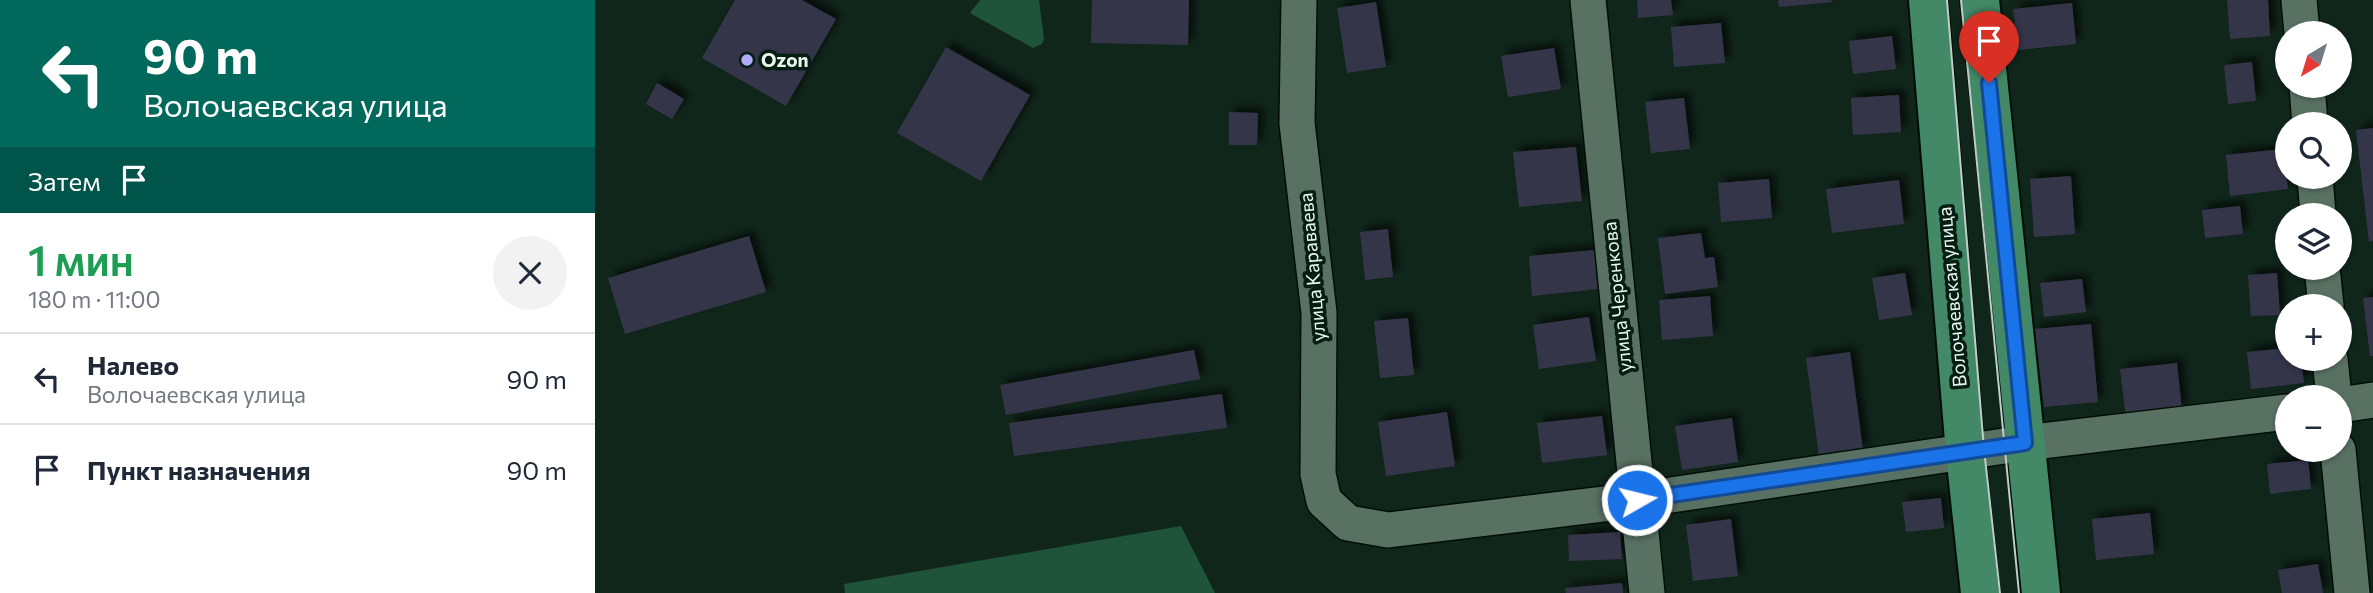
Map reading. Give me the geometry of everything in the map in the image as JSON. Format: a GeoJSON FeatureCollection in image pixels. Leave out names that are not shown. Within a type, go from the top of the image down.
{"type":"FeatureCollection","features":[{"type":"Feature","properties":{"kind":"main road","name":"Волочаевская улица"},"geometry":{"type":"LineString","coordinates":[[1928,0],[1965,453],[1980,593]]}},
{"type":"Feature","properties":{"kind":"main road"},"geometry":{"type":"LineString","coordinates":[[1980,0],[2041,593]]}},
{"type":"Feature","properties":{"kind":"street","name":"улица Караваева"},"geometry":{"type":"LineString","coordinates":[[1299,0],[1297,123],[1319,313],[1318,474],[1324,501],[1348,523],[1388,530],[1637,500]]}},
{"type":"Feature","properties":{"kind":"street","name":"улица Черенкова"},"geometry":{"type":"LineString","coordinates":[[1588,0],[1647,593]]}},
{"type":"Feature","properties":{"kind":"street"},"geometry":{"type":"LineString","coordinates":[[2299,0],[2301,21]]}},
{"type":"Feature","properties":{"kind":"street"},"geometry":{"type":"LineString","coordinates":[[2352,403],[2373,400]]}},
{"type":"Feature","properties":{"kind":"street"},"geometry":{"type":"LineString","coordinates":[[1637,500],[2025,443],[2275,413]]}},
{"type":"Feature","properties":{"kind":"street"},"geometry":{"type":"LineString","coordinates":[[2339,462],[2351,593]]}},
{"type":"Feature","properties":{"kind":"green space"},"geometry":{"type":"Polygon","coordinates":[[[980,0],[1039,0],[1044,39],[1042,44],[1033,48],[970,13],[980,0]]]}},
{"type":"Feature","properties":{"kind":"green space"},"geometry":{"type":"Polygon","coordinates":[[[1181,526],[1215,593],[845,593],[844,584],[1181,526]]]}},
{"type":"Feature","properties":{"kind":"building"},"geometry":{"type":"Polygon","coordinates":[[[735,0],[802,0],[836,19],[786,106],[702,58],[735,0]]]}},
{"type":"Feature","properties":{"kind":"building"},"geometry":{"type":"Polygon","coordinates":[[[1092,0],[1189,0],[1188,45],[1091,43],[1092,0]]]}},
{"type":"Feature","properties":{"kind":"building"},"geometry":{"type":"Polygon","coordinates":[[[1637,0],[1671,0],[1673,15],[1638,18],[1637,0]]]}},
{"type":"Feature","properties":{"kind":"building"},"geometry":{"type":"Polygon","coordinates":[[[1778,0],[1831,0],[1832,2],[1779,7],[1778,0]]]}},
{"type":"Feature","properties":{"kind":"building"},"geometry":{"type":"Polygon","coordinates":[[[2227,0],[2268,0],[2270,36],[2230,39],[2227,0]]]}},
{"type":"Feature","properties":{"kind":"building"},"geometry":{"type":"Polygon","coordinates":[[[1376,2],[1386,67],[1347,73],[1337,8],[1376,2]]]}},
{"type":"Feature","properties":{"kind":"building"},"geometry":{"type":"Polygon","coordinates":[[[2072,3],[2076,44],[2018,50],[2013,9],[2072,3]]]}},
{"type":"Feature","properties":{"kind":"building"},"geometry":{"type":"Polygon","coordinates":[[[1721,23],[1725,63],[1674,67],[1671,27],[1721,23]]]}},
{"type":"Feature","properties":{"kind":"building"},"geometry":{"type":"Polygon","coordinates":[[[1892,36],[1896,69],[1853,74],[1849,41],[1892,36]]]}},
{"type":"Feature","properties":{"kind":"building"},"geometry":{"type":"Polygon","coordinates":[[[946,47],[1030,95],[981,181],[897,133],[946,47]]]}},
{"type":"Feature","properties":{"kind":"building"},"geometry":{"type":"Polygon","coordinates":[[[1554,48],[1561,89],[1508,97],[1501,56],[1554,48]]]}},
{"type":"Feature","properties":{"kind":"building"},"geometry":{"type":"Polygon","coordinates":[[[2252,62],[2256,101],[2228,104],[2224,65],[2252,62]]]}},
{"type":"Feature","properties":{"kind":"building"},"geometry":{"type":"Polygon","coordinates":[[[657,83],[684,99],[672,119],[646,104],[657,83]]]}},
{"type":"Feature","properties":{"kind":"building"},"geometry":{"type":"Polygon","coordinates":[[[1899,95],[1901,132],[1853,135],[1851,98],[1899,95]]]}},
{"type":"Feature","properties":{"kind":"building"},"geometry":{"type":"Polygon","coordinates":[[[1684,98],[1690,149],[1651,153],[1645,102],[1684,98]]]}},
{"type":"Feature","properties":{"kind":"building"},"geometry":{"type":"Polygon","coordinates":[[[1229,112],[1258,113],[1257,145],[1229,145],[1229,112]]]}},
{"type":"Feature","properties":{"kind":"building"},"geometry":{"type":"Polygon","coordinates":[[[2373,128],[2373,241],[2369,242],[2356,130],[2373,128]]]}},
{"type":"Feature","properties":{"kind":"building"},"geometry":{"type":"Polygon","coordinates":[[[1576,147],[1582,201],[1519,207],[1513,152],[1576,147]]]}},
{"type":"Feature","properties":{"kind":"building"},"geometry":{"type":"Polygon","coordinates":[[[2275,150],[2275,189],[2288,189],[2230,196],[2226,155],[2275,150]]]}},
{"type":"Feature","properties":{"kind":"building"},"geometry":{"type":"Polygon","coordinates":[[[2071,176],[2075,234],[2034,237],[2030,179],[2071,176]]]}},
{"type":"Feature","properties":{"kind":"building"},"geometry":{"type":"Polygon","coordinates":[[[1769,179],[1772,218],[1721,222],[1718,183],[1769,179]]]}},
{"type":"Feature","properties":{"kind":"building"},"geometry":{"type":"Polygon","coordinates":[[[1899,180],[1904,224],[1832,233],[1826,189],[1899,180]]]}},
{"type":"Feature","properties":{"kind":"building"},"geometry":{"type":"Polygon","coordinates":[[[2240,206],[2243,234],[2205,238],[2202,210],[2240,206]]]}},
{"type":"Feature","properties":{"kind":"building"},"geometry":{"type":"Polygon","coordinates":[[[1388,229],[1393,277],[1365,280],[1360,232],[1388,229]]]}},
{"type":"Feature","properties":{"kind":"building"},"geometry":{"type":"Polygon","coordinates":[[[1701,233],[1705,258],[1714,257],[1718,287],[1665,294],[1658,238],[1701,233]]]}},
{"type":"Feature","properties":{"kind":"building"},"geometry":{"type":"Polygon","coordinates":[[[749,236],[766,292],[625,334],[608,278],[749,236]]]}},
{"type":"Feature","properties":{"kind":"building"},"geometry":{"type":"Polygon","coordinates":[[[1594,250],[1598,289],[1532,296],[1529,256],[1594,250]]]}},
{"type":"Feature","properties":{"kind":"building"},"geometry":{"type":"Polygon","coordinates":[[[1905,273],[1912,315],[1879,320],[1872,278],[1905,273]]]}},
{"type":"Feature","properties":{"kind":"building"},"geometry":{"type":"Polygon","coordinates":[[[2275,273],[2278,294],[2275,294],[2275,315],[2251,316],[2248,275],[2275,273]]]}},
{"type":"Feature","properties":{"kind":"building"},"geometry":{"type":"Polygon","coordinates":[[[2082,279],[2086,312],[2044,317],[2040,283],[2082,279]]]}},
{"type":"Feature","properties":{"kind":"building"},"geometry":{"type":"Polygon","coordinates":[[[1710,296],[1713,336],[1662,340],[1659,300],[1710,296]]]}},
{"type":"Feature","properties":{"kind":"building"},"geometry":{"type":"Polygon","coordinates":[[[2373,297],[2373,356],[2370,356],[2363,298],[2373,297]]]}},
{"type":"Feature","properties":{"kind":"building"},"geometry":{"type":"Polygon","coordinates":[[[1589,317],[1596,361],[1539,369],[1533,325],[1589,317]]]}},
{"type":"Feature","properties":{"kind":"building"},"geometry":{"type":"Polygon","coordinates":[[[1408,318],[1414,375],[1380,378],[1374,321],[1408,318]]]}},
{"type":"Feature","properties":{"kind":"building"},"geometry":{"type":"Polygon","coordinates":[[[2091,324],[2098,402],[2044,407],[2035,329],[2091,324]]]}},
{"type":"Feature","properties":{"kind":"building"},"geometry":{"type":"Polygon","coordinates":[[[2275,349],[2275,371],[2302,371],[2304,383],[2251,389],[2247,352],[2275,349]]]}},
{"type":"Feature","properties":{"kind":"building"},"geometry":{"type":"Polygon","coordinates":[[[1194,350],[1200,379],[1006,415],[1000,385],[1194,350]]]}},
{"type":"Feature","properties":{"kind":"building"},"geometry":{"type":"Polygon","coordinates":[[[1850,352],[1863,450],[1819,456],[1806,358],[1850,352]]]}},
{"type":"Feature","properties":{"kind":"building"},"geometry":{"type":"Polygon","coordinates":[[[2177,363],[2182,411],[2126,417],[2120,369],[2177,363]]]}},
{"type":"Feature","properties":{"kind":"building"},"geometry":{"type":"Polygon","coordinates":[[[1222,394],[1227,428],[1014,456],[1009,423],[1222,394]]]}},
{"type":"Feature","properties":{"kind":"building"},"geometry":{"type":"Polygon","coordinates":[[[1447,412],[1455,466],[1386,476],[1378,422],[1447,412]]]}},
{"type":"Feature","properties":{"kind":"building"},"geometry":{"type":"Polygon","coordinates":[[[1602,416],[1607,455],[1542,463],[1537,423],[1602,416]]]}},
{"type":"Feature","properties":{"kind":"building"},"geometry":{"type":"Polygon","coordinates":[[[1732,418],[1738,462],[1682,470],[1675,426],[1732,418]]]}},
{"type":"Feature","properties":{"kind":"building"},"geometry":{"type":"Polygon","coordinates":[[[2308,462],[2311,489],[2270,494],[2267,464],[2308,462]]]}},
{"type":"Feature","properties":{"kind":"building"},"geometry":{"type":"Polygon","coordinates":[[[1941,498],[1944,528],[1906,532],[1902,502],[1941,498]]]}},
{"type":"Feature","properties":{"kind":"building"},"geometry":{"type":"Polygon","coordinates":[[[2150,513],[2154,554],[2096,560],[2092,519],[2150,513]]]}},
{"type":"Feature","properties":{"kind":"building"},"geometry":{"type":"Polygon","coordinates":[[[1731,519],[1738,576],[1693,581],[1686,525],[1731,519]]]}},
{"type":"Feature","properties":{"kind":"building"},"geometry":{"type":"Polygon","coordinates":[[[1620,532],[1622,559],[1569,561],[1568,535],[1620,532]]]}},
{"type":"Feature","properties":{"kind":"building"},"geometry":{"type":"Polygon","coordinates":[[[2318,564],[2323,593],[2282,593],[2278,570],[2318,564]]]}},
{"type":"Feature","properties":{"kind":"building"},"geometry":{"type":"Polygon","coordinates":[[[1622,583],[1623,593],[1566,593],[1565,588],[1622,583]]]}},
{"type":"Feature","properties":{"kind":"tram line"},"geometry":{"type":"LineString","coordinates":[[1947,0],[1984,449],[2000,593]]}},
{"type":"Feature","properties":{"kind":"tram line"},"geometry":{"type":"LineString","coordinates":[[1961,0],[2019,593]]}},
{"type":"Feature","properties":{"kind":"place","name":"Ozon"},"geometry":{"type":"Point","coordinates":[747,60]}},
{"type":"Feature","properties":{"kind":"route"},"geometry":{"type":"LineString","coordinates":[[1637,500],[2025,443],[1989,83]]}}]}
